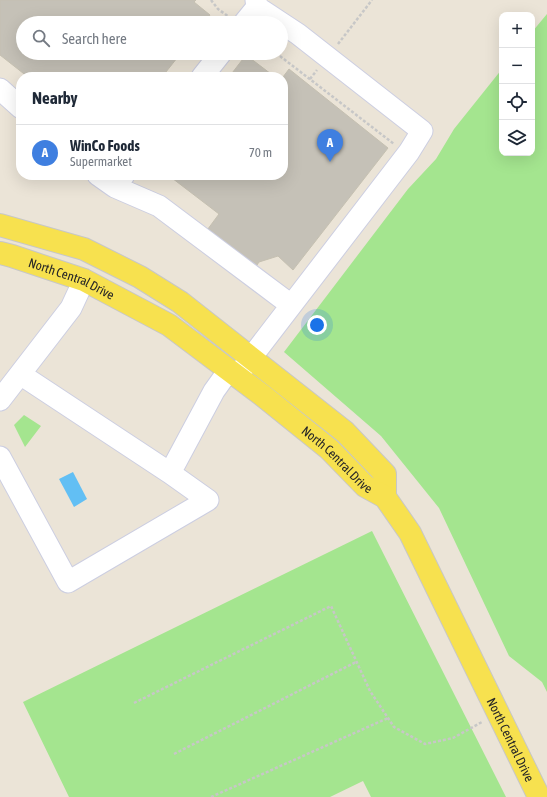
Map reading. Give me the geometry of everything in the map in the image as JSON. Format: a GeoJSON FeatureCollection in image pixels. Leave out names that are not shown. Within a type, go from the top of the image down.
{"type":"FeatureCollection","features":[{"type":"Feature","properties":{"kind":"main road"},"geometry":{"type":"LineString","coordinates":[[0,225],[84,249],[140,276],[180,302],[345,432],[385,474],[385,497]]}},
{"type":"Feature","properties":{"kind":"main road","name":"North Central Drive"},"geometry":{"type":"LineString","coordinates":[[0,254],[12,256],[84,280],[169,325],[262,395],[329,449],[365,486],[385,497],[410,533],[539,797]]}},
{"type":"Feature","properties":{"kind":"street"},"geometry":{"type":"LineString","coordinates":[[243,16],[257,3],[274,16]]}},
{"type":"Feature","properties":{"kind":"street"},"geometry":{"type":"LineString","coordinates":[[170,472],[214,391],[251,357],[409,152],[422,131],[288,26]]}},
{"type":"Feature","properties":{"kind":"street"},"geometry":{"type":"LineString","coordinates":[[206,72],[215,60]]}},
{"type":"Feature","properties":{"kind":"street"},"geometry":{"type":"LineString","coordinates":[[0,89],[16,103]]}},
{"type":"Feature","properties":{"kind":"street"},"geometry":{"type":"LineString","coordinates":[[120,181],[159,206],[291,305]]}},
{"type":"Feature","properties":{"kind":"street"},"geometry":{"type":"LineString","coordinates":[[0,400],[71,308],[84,280]]}},
{"type":"Feature","properties":{"kind":"street"},"geometry":{"type":"LineString","coordinates":[[0,458],[68,582],[208,500],[170,472],[20,374]]}},
{"type":"Feature","properties":{"kind":"path"},"geometry":{"type":"LineString","coordinates":[[211,0],[218,9],[230,16]]}},
{"type":"Feature","properties":{"kind":"path"},"geometry":{"type":"LineString","coordinates":[[310,79],[372,0]]}},
{"type":"Feature","properties":{"kind":"path"},"geometry":{"type":"LineString","coordinates":[[285,60],[394,144],[389,150]]}},
{"type":"Feature","properties":{"kind":"path"},"geometry":{"type":"LineString","coordinates":[[134,703],[330,606],[370,691],[394,727],[425,744],[453,738],[498,713]]}},
{"type":"Feature","properties":{"kind":"path"},"geometry":{"type":"LineString","coordinates":[[174,754],[356,662]]}},
{"type":"Feature","properties":{"kind":"path"},"geometry":{"type":"LineString","coordinates":[[211,797],[388,718]]}},
{"type":"Feature","properties":{"kind":"green space"},"geometry":{"type":"Polygon","coordinates":[[[547,14],[547,692],[542,682],[509,656],[439,508],[381,436],[284,352],[408,189],[436,159],[454,129],[499,73],[499,156],[535,156],[535,28],[547,14]]]}},
{"type":"Feature","properties":{"kind":"green space"},"geometry":{"type":"Polygon","coordinates":[[[24,415],[41,426],[25,447],[14,425],[24,415]]]}},
{"type":"Feature","properties":{"kind":"green space"},"geometry":{"type":"Polygon","coordinates":[[[372,531],[506,797],[371,797],[363,781],[330,797],[69,797],[23,702],[372,531]]]}},
{"type":"Feature","properties":{"kind":"water"},"geometry":{"type":"Polygon","coordinates":[[[73,472],[87,499],[74,507],[59,479],[73,472]]]}},
{"type":"Feature","properties":{"kind":"building"},"geometry":{"type":"Polygon","coordinates":[[[0,0],[196,0],[194,2],[210,15],[16,16],[16,60],[175,60],[166,72],[22,72],[0,55],[0,0]]]}},
{"type":"Feature","properties":{"kind":"building"},"geometry":{"type":"Polygon","coordinates":[[[242,60],[253,60],[268,72],[233,72],[242,60]]]}},
{"type":"Feature","properties":{"kind":"building"},"geometry":{"type":"Polygon","coordinates":[[[289,69],[388,148],[293,270],[278,256],[259,262],[251,274],[202,237],[219,214],[175,180],[288,180],[288,72],[287,72],[289,69]]]}},
{"type":"Feature","properties":{"kind":"place","name":"WinCo Foods"},"geometry":{"type":"Point","coordinates":[330,162]}}]}
